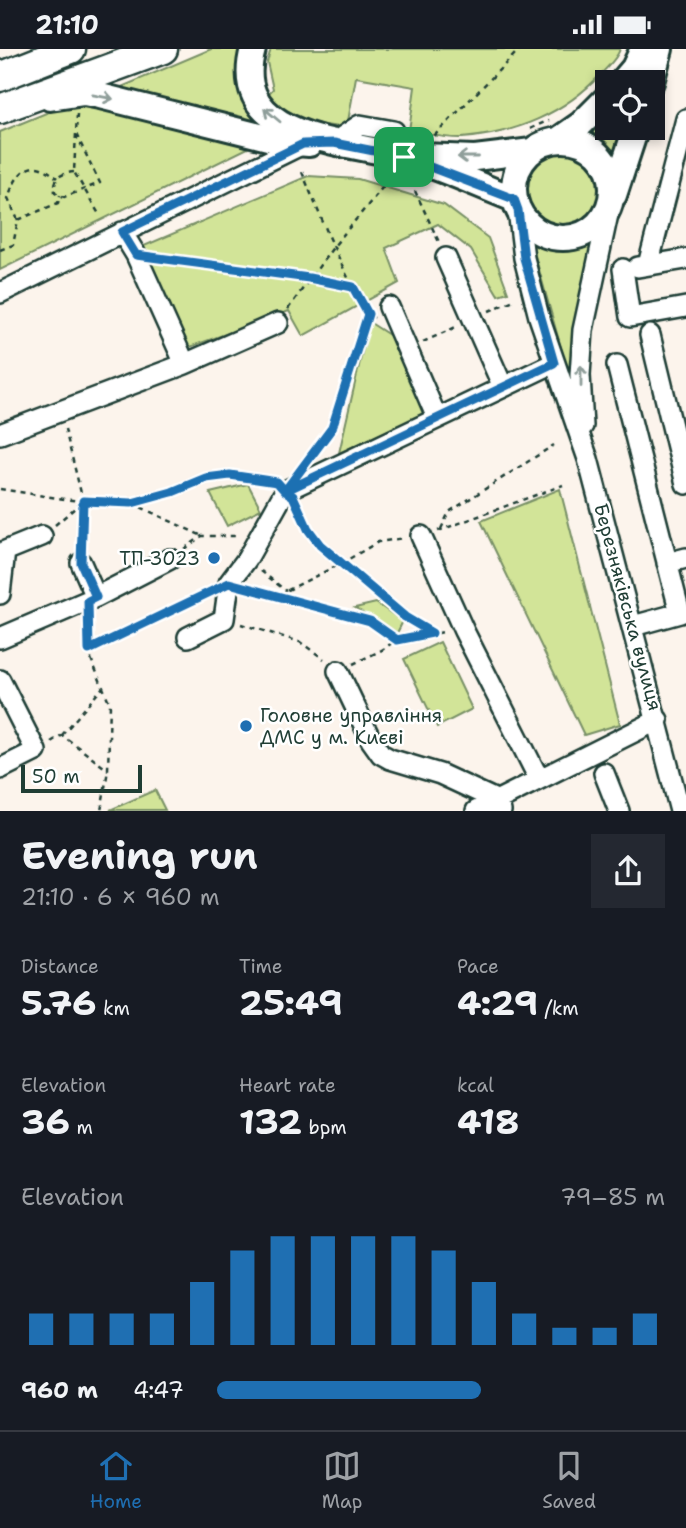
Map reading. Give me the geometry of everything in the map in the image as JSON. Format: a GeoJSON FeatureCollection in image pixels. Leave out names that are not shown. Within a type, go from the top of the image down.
{"type":"FeatureCollection","features":[{"type":"Feature","properties":{"kind":"highway"},"geometry":{"type":"LineString","coordinates":[[0,77],[71,49]]}},
{"type":"Feature","properties":{"kind":"highway"},"geometry":{"type":"LineString","coordinates":[[6,107],[163,49]]}},
{"type":"Feature","properties":{"kind":"main road"},"geometry":{"type":"LineString","coordinates":[[253,49],[249,64],[250,84],[258,102],[271,117],[288,127],[334,143],[404,157],[475,158],[528,141],[575,141],[590,147],[602,159],[610,173],[613,189],[610,205]]}},
{"type":"Feature","properties":{"kind":"main road"},"geometry":{"type":"LineString","coordinates":[[632,70],[643,49]]}},
{"type":"Feature","properties":{"kind":"main road"},"geometry":{"type":"LineString","coordinates":[[654,70],[660,49]]}},
{"type":"Feature","properties":{"kind":"main road"},"geometry":{"type":"LineString","coordinates":[[6,107],[69,95],[92,95],[139,104],[271,139],[303,144],[334,143]]}},
{"type":"Feature","properties":{"kind":"main road"},"geometry":{"type":"LineString","coordinates":[[558,140],[595,110]]}},
{"type":"Feature","properties":{"kind":"main road"},"geometry":{"type":"LineString","coordinates":[[528,141],[514,185],[516,204],[528,224],[542,234],[558,239],[575,237],[591,230],[603,219],[632,140]]}},
{"type":"Feature","properties":{"kind":"main road"},"geometry":{"type":"LineString","coordinates":[[404,157],[516,204]]}},
{"type":"Feature","properties":{"kind":"street"},"geometry":{"type":"LineString","coordinates":[[648,265],[686,119]]}},
{"type":"Feature","properties":{"kind":"street"},"geometry":{"type":"LineString","coordinates":[[0,293],[303,144]]}},
{"type":"Feature","properties":{"kind":"street","name":"Березняківська вулиця"},"geometry":{"type":"LineString","coordinates":[[516,204],[524,258],[554,363],[584,445],[680,810]]}},
{"type":"Feature","properties":{"kind":"street","name":"Березняківська вулиця"},"geometry":{"type":"LineString","coordinates":[[584,445],[580,375],[583,330],[610,205]]}},
{"type":"Feature","properties":{"kind":"street"},"geometry":{"type":"LineString","coordinates":[[122,232],[136,255],[185,364]]}},
{"type":"Feature","properties":{"kind":"street"},"geometry":{"type":"LineString","coordinates":[[446,258],[503,387]]}},
{"type":"Feature","properties":{"kind":"street"},"geometry":{"type":"LineString","coordinates":[[596,274],[686,259]]}},
{"type":"Feature","properties":{"kind":"street"},"geometry":{"type":"LineString","coordinates":[[622,269],[630,317],[686,307]]}},
{"type":"Feature","properties":{"kind":"street"},"geometry":{"type":"LineString","coordinates":[[389,307],[437,418]]}},
{"type":"Feature","properties":{"kind":"street"},"geometry":{"type":"LineString","coordinates":[[0,434],[185,364],[278,323]]}},
{"type":"Feature","properties":{"kind":"street"},"geometry":{"type":"LineString","coordinates":[[650,335],[686,484]]}},
{"type":"Feature","properties":{"kind":"street"},"geometry":{"type":"LineString","coordinates":[[188,637],[224,619],[229,583],[247,559],[285,491],[554,363]]}},
{"type":"Feature","properties":{"kind":"street"},"geometry":{"type":"LineString","coordinates":[[617,365],[677,560],[683,612],[633,626]]}},
{"type":"Feature","properties":{"kind":"street"},"geometry":{"type":"LineString","coordinates":[[0,594],[5,551],[42,536]]}},
{"type":"Feature","properties":{"kind":"street"},"geometry":{"type":"LineString","coordinates":[[421,536],[464,631],[539,779]]}},
{"type":"Feature","properties":{"kind":"street"},"geometry":{"type":"LineString","coordinates":[[0,638],[92,599],[170,559]]}},
{"type":"Feature","properties":{"kind":"street"},"geometry":{"type":"LineString","coordinates":[[81,563],[92,599]]}},
{"type":"Feature","properties":{"kind":"street"},"geometry":{"type":"LineString","coordinates":[[338,671],[371,740],[381,754],[440,774],[498,805]]}},
{"type":"Feature","properties":{"kind":"street"},"geometry":{"type":"LineString","coordinates":[[0,680],[36,751],[0,769]]}},
{"type":"Feature","properties":{"kind":"street"},"geometry":{"type":"LineString","coordinates":[[476,810],[498,805],[539,779],[658,720]]}},
{"type":"Feature","properties":{"kind":"street"},"geometry":{"type":"LineString","coordinates":[[604,773],[619,810]]}},
{"type":"Feature","properties":{"kind":"path"},"geometry":{"type":"LineString","coordinates":[[440,142],[429,141],[520,49]]}},
{"type":"Feature","properties":{"kind":"path"},"geometry":{"type":"LineString","coordinates":[[77,114],[74,172],[99,215]]}},
{"type":"Feature","properties":{"kind":"path"},"geometry":{"type":"LineString","coordinates":[[528,141],[558,115]]}},
{"type":"Feature","properties":{"kind":"path"},"geometry":{"type":"LineString","coordinates":[[74,172],[63,173],[57,178],[55,192],[65,197],[100,183],[76,134]]}},
{"type":"Feature","properties":{"kind":"path"},"geometry":{"type":"LineString","coordinates":[[0,250],[13,245],[18,220],[8,198],[21,171],[35,166],[47,168],[57,178]]}},
{"type":"Feature","properties":{"kind":"path"},"geometry":{"type":"LineString","coordinates":[[302,172],[353,287],[368,314],[401,335]]}},
{"type":"Feature","properties":{"kind":"path"},"geometry":{"type":"LineString","coordinates":[[278,323],[309,278],[387,182]]}},
{"type":"Feature","properties":{"kind":"path"},"geometry":{"type":"LineString","coordinates":[[415,191],[446,258]]}},
{"type":"Feature","properties":{"kind":"path"},"geometry":{"type":"LineString","coordinates":[[18,220],[58,203],[60,195]]}},
{"type":"Feature","properties":{"kind":"path"},"geometry":{"type":"LineString","coordinates":[[136,255],[309,278],[353,287]]}},
{"type":"Feature","properties":{"kind":"path"},"geometry":{"type":"LineString","coordinates":[[308,460],[332,428],[368,314]]}},
{"type":"Feature","properties":{"kind":"path"},"geometry":{"type":"LineString","coordinates":[[60,411],[83,501],[81,563]]}},
{"type":"Feature","properties":{"kind":"path"},"geometry":{"type":"LineString","coordinates":[[440,530],[449,512],[554,445]]}},
{"type":"Feature","properties":{"kind":"path"},"geometry":{"type":"LineString","coordinates":[[0,489],[83,501],[132,503],[172,492],[206,478],[230,475],[277,482],[293,496],[308,529],[320,545],[405,617],[432,633]]}},
{"type":"Feature","properties":{"kind":"path"},"geometry":{"type":"LineString","coordinates":[[42,536],[83,501]]}},
{"type":"Feature","properties":{"kind":"path"},"geometry":{"type":"LineString","coordinates":[[132,503],[202,536],[260,535]]}},
{"type":"Feature","properties":{"kind":"path"},"geometry":{"type":"LineString","coordinates":[[170,559],[202,536]]}},
{"type":"Feature","properties":{"kind":"path"},"geometry":{"type":"LineString","coordinates":[[247,559],[286,591]]}},
{"type":"Feature","properties":{"kind":"path"},"geometry":{"type":"LineString","coordinates":[[89,650],[229,583],[370,621],[397,640]]}},
{"type":"Feature","properties":{"kind":"path"},"geometry":{"type":"LineString","coordinates":[[92,599],[89,650],[110,704],[108,770],[101,810]]}},
{"type":"Feature","properties":{"kind":"path"},"geometry":{"type":"LineString","coordinates":[[224,619],[300,642],[338,671],[397,640],[432,633],[464,631]]}},
{"type":"Feature","properties":{"kind":"path"},"geometry":{"type":"LineString","coordinates":[[36,751],[62,735],[103,687]]}},
{"type":"Feature","properties":{"kind":"path"},"geometry":{"type":"LineString","coordinates":[[62,735],[108,770]]}},
{"type":"Feature","properties":{"kind":"green space"},"geometry":{"type":"Polygon","coordinates":[[[211,49],[240,49],[237,73],[242,94],[254,114],[271,131],[119,88],[211,49]]]}},
{"type":"Feature","properties":{"kind":"green space"},"geometry":{"type":"Polygon","coordinates":[[[271,49],[620,49],[604,70],[595,70],[595,80],[587,88],[555,110],[501,132],[456,138],[409,131],[415,87],[356,77],[347,127],[314,123],[292,115],[265,97],[273,89],[267,62],[271,49]]]}},
{"type":"Feature","properties":{"kind":"green space"},"geometry":{"type":"Polygon","coordinates":[[[68,104],[134,109],[256,144],[0,270],[0,132],[68,104]]]}},
{"type":"Feature","properties":{"kind":"green space"},"geometry":{"type":"Polygon","coordinates":[[[595,121],[595,136],[583,130],[595,121]]]}},
{"type":"Feature","properties":{"kind":"green space"},"geometry":{"type":"Polygon","coordinates":[[[603,140],[625,140],[620,158],[603,140]]]}},
{"type":"Feature","properties":{"kind":"green space"},"geometry":{"type":"Polygon","coordinates":[[[564,152],[579,155],[591,164],[600,176],[603,191],[600,206],[591,218],[579,227],[564,230],[549,227],[537,218],[528,206],[525,191],[528,176],[537,164],[549,155],[564,152]]]}},
{"type":"Feature","properties":{"kind":"green space"},"geometry":{"type":"Polygon","coordinates":[[[308,176],[358,179],[444,205],[488,238],[508,292],[498,295],[471,250],[438,224],[386,248],[399,283],[303,336],[289,311],[187,348],[137,249],[308,176]]]}},
{"type":"Feature","properties":{"kind":"green space"},"geometry":{"type":"Polygon","coordinates":[[[530,238],[563,250],[598,241],[574,394],[530,238]]]}},
{"type":"Feature","properties":{"kind":"green space"},"geometry":{"type":"Polygon","coordinates":[[[369,322],[400,342],[426,413],[339,453],[369,322]]]}},
{"type":"Feature","properties":{"kind":"green space"},"geometry":{"type":"Polygon","coordinates":[[[248,484],[261,509],[227,526],[210,493],[248,484]]]}},
{"type":"Feature","properties":{"kind":"green space"},"geometry":{"type":"Polygon","coordinates":[[[560,489],[620,724],[584,735],[481,521],[560,489]]]}},
{"type":"Feature","properties":{"kind":"green space"},"geometry":{"type":"Polygon","coordinates":[[[376,603],[403,621],[397,633],[355,608],[376,603]]]}},
{"type":"Feature","properties":{"kind":"green space"},"geometry":{"type":"Polygon","coordinates":[[[440,642],[472,709],[437,727],[404,659],[440,642]]]}},
{"type":"Feature","properties":{"kind":"green space"},"geometry":{"type":"Polygon","coordinates":[[[155,790],[165,810],[110,810],[155,790]]]}},
{"type":"Feature","properties":{"kind":"place","name":"ТП-3023"},"geometry":{"type":"Point","coordinates":[214,558]}},
{"type":"Feature","properties":{"kind":"place","name":"Головне управління ДМС у м. Києві"},"geometry":{"type":"Point","coordinates":[246,726]}},
{"type":"Feature","properties":{"kind":"route"},"geometry":{"type":"LineString","coordinates":[[404,157],[334,143],[303,144],[122,232],[136,255],[309,278],[353,287],[368,314],[332,428],[285,491],[293,496],[308,529],[320,545],[405,617],[432,633],[397,640],[370,621],[229,583],[89,650],[88,601],[96,597],[81,563],[83,501],[132,503],[172,492],[206,478],[230,475],[277,482],[285,491],[554,363],[524,258],[518,210],[514,199],[404,157]]}}]}
